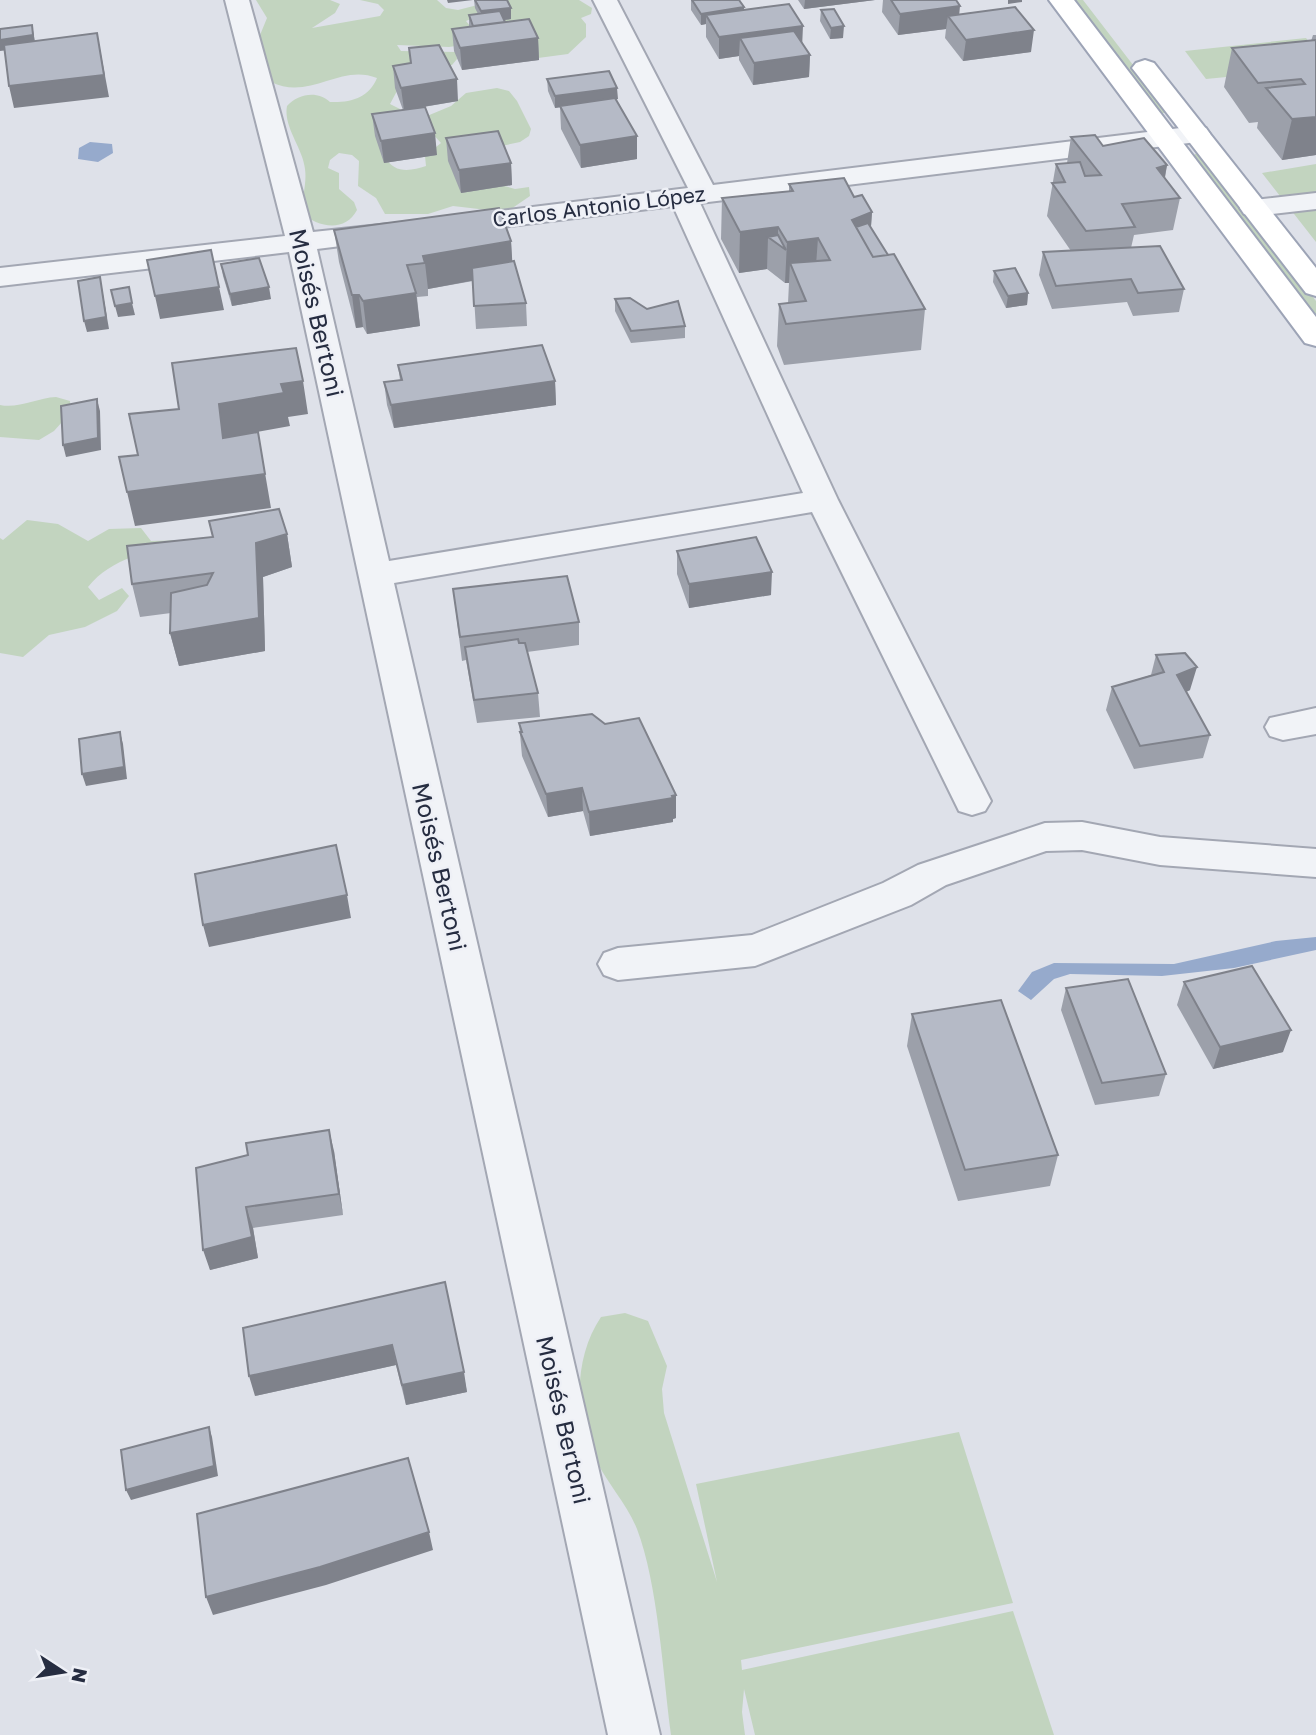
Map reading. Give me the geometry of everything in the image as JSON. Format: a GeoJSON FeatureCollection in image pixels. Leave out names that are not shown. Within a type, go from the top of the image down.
{"type":"FeatureCollection","features":[{"type":"Feature","properties":{"kind":"main road"},"geometry":{"type":"LineString","coordinates":[[1061,0],[1316,337]]}},
{"type":"Feature","properties":{"kind":"main road"},"geometry":{"type":"LineString","coordinates":[[1133,52],[1316,287]]}},
{"type":"Feature","properties":{"kind":"street","name":"Moisés Bertoni"},"geometry":{"type":"LineString","coordinates":[[237,0],[301,243],[634,1735]]}},
{"type":"Feature","properties":{"kind":"street"},"geometry":{"type":"LineString","coordinates":[[605,0],[694,196],[822,499],[972,801]]}},
{"type":"Feature","properties":{"kind":"street","name":"Carlos Antonio López"},"geometry":{"type":"LineString","coordinates":[[0,277],[1197,134]]}},
{"type":"Feature","properties":{"kind":"street"},"geometry":{"type":"LineString","coordinates":[[1254,208],[1316,201]]}},
{"type":"Feature","properties":{"kind":"street"},"geometry":{"type":"LineString","coordinates":[[374,575],[822,499]]}},
{"type":"Feature","properties":{"kind":"street"},"geometry":{"type":"LineString","coordinates":[[618,964],[755,950],[897,894],[932,875],[1045,837],[1082,836],[1160,851],[1316,863]]}},
{"type":"Feature","properties":{"kind":"green space"},"geometry":{"type":"Polygon","coordinates":[[[256,0],[330,0],[340,4],[335,13],[312,28],[380,16],[384,10],[378,4],[360,0],[437,0],[446,8],[458,10],[497,0],[579,0],[592,8],[591,14],[581,18],[586,24],[586,37],[568,54],[538,58],[510,24],[484,13],[466,21],[471,27],[462,45],[397,45],[401,51],[456,52],[457,59],[452,65],[404,78],[390,104],[400,109],[385,157],[389,162],[403,170],[426,166],[425,156],[441,143],[429,130],[427,116],[451,106],[466,93],[497,88],[509,91],[531,129],[529,136],[520,142],[492,148],[501,185],[515,189],[529,187],[530,196],[511,209],[496,211],[453,206],[428,214],[385,214],[376,198],[358,186],[359,161],[352,155],[339,153],[330,160],[328,168],[339,173],[339,189],[354,202],[357,210],[346,222],[338,225],[315,222],[301,213],[305,169],[290,130],[287,106],[308,95],[319,96],[330,102],[352,100],[364,95],[377,78],[350,75],[299,87],[285,87],[271,82],[258,40],[267,18],[256,0]]]}},
{"type":"Feature","properties":{"kind":"green space"},"geometry":{"type":"Polygon","coordinates":[[[1074,0],[1083,0],[1170,113],[1161,113],[1074,0]]]}},
{"type":"Feature","properties":{"kind":"green space"},"geometry":{"type":"Polygon","coordinates":[[[1306,38],[1316,51],[1316,68],[1206,79],[1185,51],[1306,38]]]}},
{"type":"Feature","properties":{"kind":"green space"},"geometry":{"type":"Polygon","coordinates":[[[1204,155],[1316,301],[1316,316],[1194,156],[1204,155]]]}},
{"type":"Feature","properties":{"kind":"green space"},"geometry":{"type":"Polygon","coordinates":[[[1316,164],[1316,242],[1262,173],[1316,164]]]}},
{"type":"Feature","properties":{"kind":"green space"},"geometry":{"type":"Polygon","coordinates":[[[56,397],[70,401],[71,412],[54,431],[39,440],[0,437],[0,405],[14,406],[56,397]]]}},
{"type":"Feature","properties":{"kind":"green space"},"geometry":{"type":"Polygon","coordinates":[[[27,520],[58,524],[88,541],[109,529],[141,528],[151,541],[186,540],[132,557],[108,569],[88,587],[99,600],[122,588],[129,596],[117,611],[85,627],[49,635],[23,657],[0,653],[0,538],[3,540],[27,520]]]}},
{"type":"Feature","properties":{"kind":"green space"},"geometry":{"type":"Polygon","coordinates":[[[625,1313],[648,1321],[667,1366],[662,1389],[664,1413],[717,1582],[696,1484],[959,1432],[1013,1603],[741,1660],[742,1670],[1013,1611],[1054,1735],[755,1735],[744,1689],[742,1712],[745,1735],[671,1735],[655,1603],[644,1551],[633,1520],[596,1460],[583,1425],[580,1406],[581,1368],[592,1333],[601,1317],[625,1313]]]}},
{"type":"Feature","properties":{"kind":"water"},"geometry":{"type":"Polygon","coordinates":[[[90,142],[112,144],[113,153],[98,162],[78,159],[79,148],[90,142]]]}},
{"type":"Feature","properties":{"kind":"water"},"geometry":{"type":"Polygon","coordinates":[[[1316,937],[1316,950],[1234,968],[1162,976],[1070,974],[1054,979],[1031,1000],[1018,991],[1032,972],[1054,963],[1174,964],[1276,941],[1316,937]]]}},
{"type":"Feature","properties":{"kind":"building"},"geometry":{"type":"Polygon","coordinates":[[[475,0],[507,0],[511,8],[481,11],[475,0]]]}},
{"type":"Feature","properties":{"kind":"building"},"geometry":{"type":"Polygon","coordinates":[[[692,0],[739,0],[744,7],[701,14],[692,0]]]}},
{"type":"Feature","properties":{"kind":"building"},"geometry":{"type":"Polygon","coordinates":[[[891,0],[956,0],[960,6],[900,14],[891,0]]]}},
{"type":"Feature","properties":{"kind":"building"},"geometry":{"type":"Polygon","coordinates":[[[789,4],[803,26],[719,37],[706,15],[789,4]]]}},
{"type":"Feature","properties":{"kind":"building"},"geometry":{"type":"Polygon","coordinates":[[[1015,7],[1034,30],[966,40],[948,16],[1015,7]]]}},
{"type":"Feature","properties":{"kind":"building"},"geometry":{"type":"Polygon","coordinates":[[[834,9],[844,26],[831,28],[821,10],[834,9]]]}},
{"type":"Feature","properties":{"kind":"building"},"geometry":{"type":"Polygon","coordinates":[[[500,11],[505,22],[473,26],[469,15],[500,11]]]}},
{"type":"Feature","properties":{"kind":"building"},"geometry":{"type":"Polygon","coordinates":[[[529,19],[538,38],[460,48],[452,29],[529,19]]]}},
{"type":"Feature","properties":{"kind":"building"},"geometry":{"type":"Polygon","coordinates":[[[32,25],[33,35],[0,40],[0,29],[32,25]]]}},
{"type":"Feature","properties":{"kind":"building"},"geometry":{"type":"Polygon","coordinates":[[[794,31],[810,55],[754,63],[740,38],[794,31]]]}},
{"type":"Feature","properties":{"kind":"building"},"geometry":{"type":"Polygon","coordinates":[[[97,33],[104,75],[9,86],[4,45],[97,33]]]}},
{"type":"Feature","properties":{"kind":"building"},"geometry":{"type":"Polygon","coordinates":[[[1316,40],[1316,117],[1292,119],[1266,88],[1305,84],[1301,79],[1258,83],[1232,48],[1316,40]]]}},
{"type":"Feature","properties":{"kind":"building"},"geometry":{"type":"Polygon","coordinates":[[[439,45],[457,79],[401,88],[393,66],[411,63],[409,48],[439,45]]]}},
{"type":"Feature","properties":{"kind":"building"},"geometry":{"type":"Polygon","coordinates":[[[609,71],[617,88],[555,96],[547,79],[609,71]]]}},
{"type":"Feature","properties":{"kind":"building"},"geometry":{"type":"Polygon","coordinates":[[[615,98],[637,136],[580,145],[560,106],[615,98]]]}},
{"type":"Feature","properties":{"kind":"building"},"geometry":{"type":"Polygon","coordinates":[[[425,107],[435,133],[381,141],[372,114],[425,107]]]}},
{"type":"Feature","properties":{"kind":"building"},"geometry":{"type":"Polygon","coordinates":[[[498,131],[511,163],[459,170],[446,138],[498,131]]]}},
{"type":"Feature","properties":{"kind":"building"},"geometry":{"type":"Polygon","coordinates":[[[1095,135],[1103,146],[1144,138],[1167,165],[1157,168],[1180,198],[1122,204],[1135,227],[1086,231],[1052,183],[1065,182],[1056,164],[1080,162],[1085,176],[1101,175],[1071,137],[1095,135]]]}},
{"type":"Feature","properties":{"kind":"building"},"geometry":{"type":"Polygon","coordinates":[[[844,178],[854,197],[862,195],[872,212],[852,220],[873,257],[894,254],[925,309],[786,324],[779,304],[806,301],[790,263],[830,260],[818,238],[787,242],[778,227],[740,232],[722,198],[793,191],[789,184],[844,178]]]}},
{"type":"Feature","properties":{"kind":"building"},"geometry":{"type":"Polygon","coordinates":[[[499,208],[511,241],[423,256],[425,263],[407,265],[416,293],[363,301],[359,295],[352,295],[334,230],[499,208]]]}},
{"type":"Feature","properties":{"kind":"building"},"geometry":{"type":"Polygon","coordinates":[[[868,223],[888,255],[873,257],[856,227],[868,223]]]}},
{"type":"Feature","properties":{"kind":"building"},"geometry":{"type":"Polygon","coordinates":[[[778,235],[786,250],[768,237],[778,235]]]}},
{"type":"Feature","properties":{"kind":"building"},"geometry":{"type":"Polygon","coordinates":[[[1160,246],[1184,289],[1138,293],[1131,279],[1056,286],[1043,252],[1160,246]]]}},
{"type":"Feature","properties":{"kind":"building"},"geometry":{"type":"Polygon","coordinates":[[[211,250],[219,287],[155,296],[147,260],[211,250]]]}},
{"type":"Feature","properties":{"kind":"building"},"geometry":{"type":"Polygon","coordinates":[[[259,258],[269,287],[230,294],[221,264],[259,258]]]}},
{"type":"Feature","properties":{"kind":"building"},"geometry":{"type":"Polygon","coordinates":[[[514,261],[526,303],[474,306],[472,268],[514,261]]]}},
{"type":"Feature","properties":{"kind":"building"},"geometry":{"type":"Polygon","coordinates":[[[1015,268],[1028,293],[1008,296],[994,271],[1015,268]]]}},
{"type":"Feature","properties":{"kind":"building"},"geometry":{"type":"Polygon","coordinates":[[[100,277],[106,317],[84,321],[78,281],[100,277]]]}},
{"type":"Feature","properties":{"kind":"building"},"geometry":{"type":"Polygon","coordinates":[[[129,287],[132,303],[115,306],[111,290],[129,287]]]}},
{"type":"Feature","properties":{"kind":"building"},"geometry":{"type":"Polygon","coordinates":[[[630,298],[647,309],[678,301],[685,326],[631,331],[615,299],[630,298]]]}},
{"type":"Feature","properties":{"kind":"building"},"geometry":{"type":"Polygon","coordinates":[[[542,345],[555,381],[391,405],[384,382],[402,380],[398,365],[542,345]]]}},
{"type":"Feature","properties":{"kind":"building"},"geometry":{"type":"Polygon","coordinates":[[[296,348],[303,381],[281,384],[284,393],[219,404],[223,438],[258,432],[265,474],[127,492],[119,457],[138,455],[129,414],[179,409],[172,363],[296,348]]]}},
{"type":"Feature","properties":{"kind":"building"},"geometry":{"type":"Polygon","coordinates":[[[97,399],[98,438],[63,445],[61,406],[97,399]]]}},
{"type":"Feature","properties":{"kind":"building"},"geometry":{"type":"Polygon","coordinates":[[[279,509],[287,534],[256,543],[259,618],[170,633],[171,593],[207,585],[213,573],[132,584],[127,546],[213,537],[209,521],[279,509]]]}},
{"type":"Feature","properties":{"kind":"building"},"geometry":{"type":"Polygon","coordinates":[[[756,537],[772,572],[689,584],[677,551],[756,537]]]}},
{"type":"Feature","properties":{"kind":"building"},"geometry":{"type":"Polygon","coordinates":[[[567,576],[579,622],[460,637],[453,589],[567,576]]]}},
{"type":"Feature","properties":{"kind":"building"},"geometry":{"type":"Polygon","coordinates":[[[518,639],[519,643],[525,643],[538,693],[474,700],[465,647],[518,639]]]}},
{"type":"Feature","properties":{"kind":"building"},"geometry":{"type":"Polygon","coordinates":[[[1185,653],[1197,667],[1177,675],[1210,735],[1140,746],[1112,687],[1164,672],[1156,655],[1185,653]]]}},
{"type":"Feature","properties":{"kind":"building"},"geometry":{"type":"Polygon","coordinates":[[[592,714],[605,724],[639,718],[676,795],[672,796],[673,798],[589,812],[582,788],[546,794],[520,732],[519,723],[592,714]]]}},
{"type":"Feature","properties":{"kind":"building"},"geometry":{"type":"Polygon","coordinates":[[[120,732],[124,767],[82,774],[79,739],[120,732]]]}},
{"type":"Feature","properties":{"kind":"building"},"geometry":{"type":"Polygon","coordinates":[[[336,845],[347,895],[203,925],[195,874],[336,845]]]}},
{"type":"Feature","properties":{"kind":"building"},"geometry":{"type":"Polygon","coordinates":[[[1252,966],[1291,1030],[1220,1047],[1184,982],[1252,966]]]}},
{"type":"Feature","properties":{"kind":"building"},"geometry":{"type":"Polygon","coordinates":[[[1128,979],[1166,1074],[1102,1083],[1066,988],[1128,979]]]}},
{"type":"Feature","properties":{"kind":"building"},"geometry":{"type":"Polygon","coordinates":[[[1001,1000],[1058,1155],[965,1170],[912,1014],[1001,1000]]]}},
{"type":"Feature","properties":{"kind":"building"},"geometry":{"type":"Polygon","coordinates":[[[329,1130],[339,1194],[246,1207],[252,1237],[203,1250],[196,1168],[248,1155],[246,1143],[329,1130]]]}},
{"type":"Feature","properties":{"kind":"building"},"geometry":{"type":"Polygon","coordinates":[[[445,1282],[464,1372],[402,1385],[392,1345],[249,1376],[243,1328],[445,1282]]]}},
{"type":"Feature","properties":{"kind":"building"},"geometry":{"type":"Polygon","coordinates":[[[209,1427],[214,1466],[126,1490],[121,1450],[209,1427]]]}},
{"type":"Feature","properties":{"kind":"building"},"geometry":{"type":"Polygon","coordinates":[[[408,1458],[429,1532],[320,1567],[206,1597],[197,1514],[408,1458]]]}}]}
